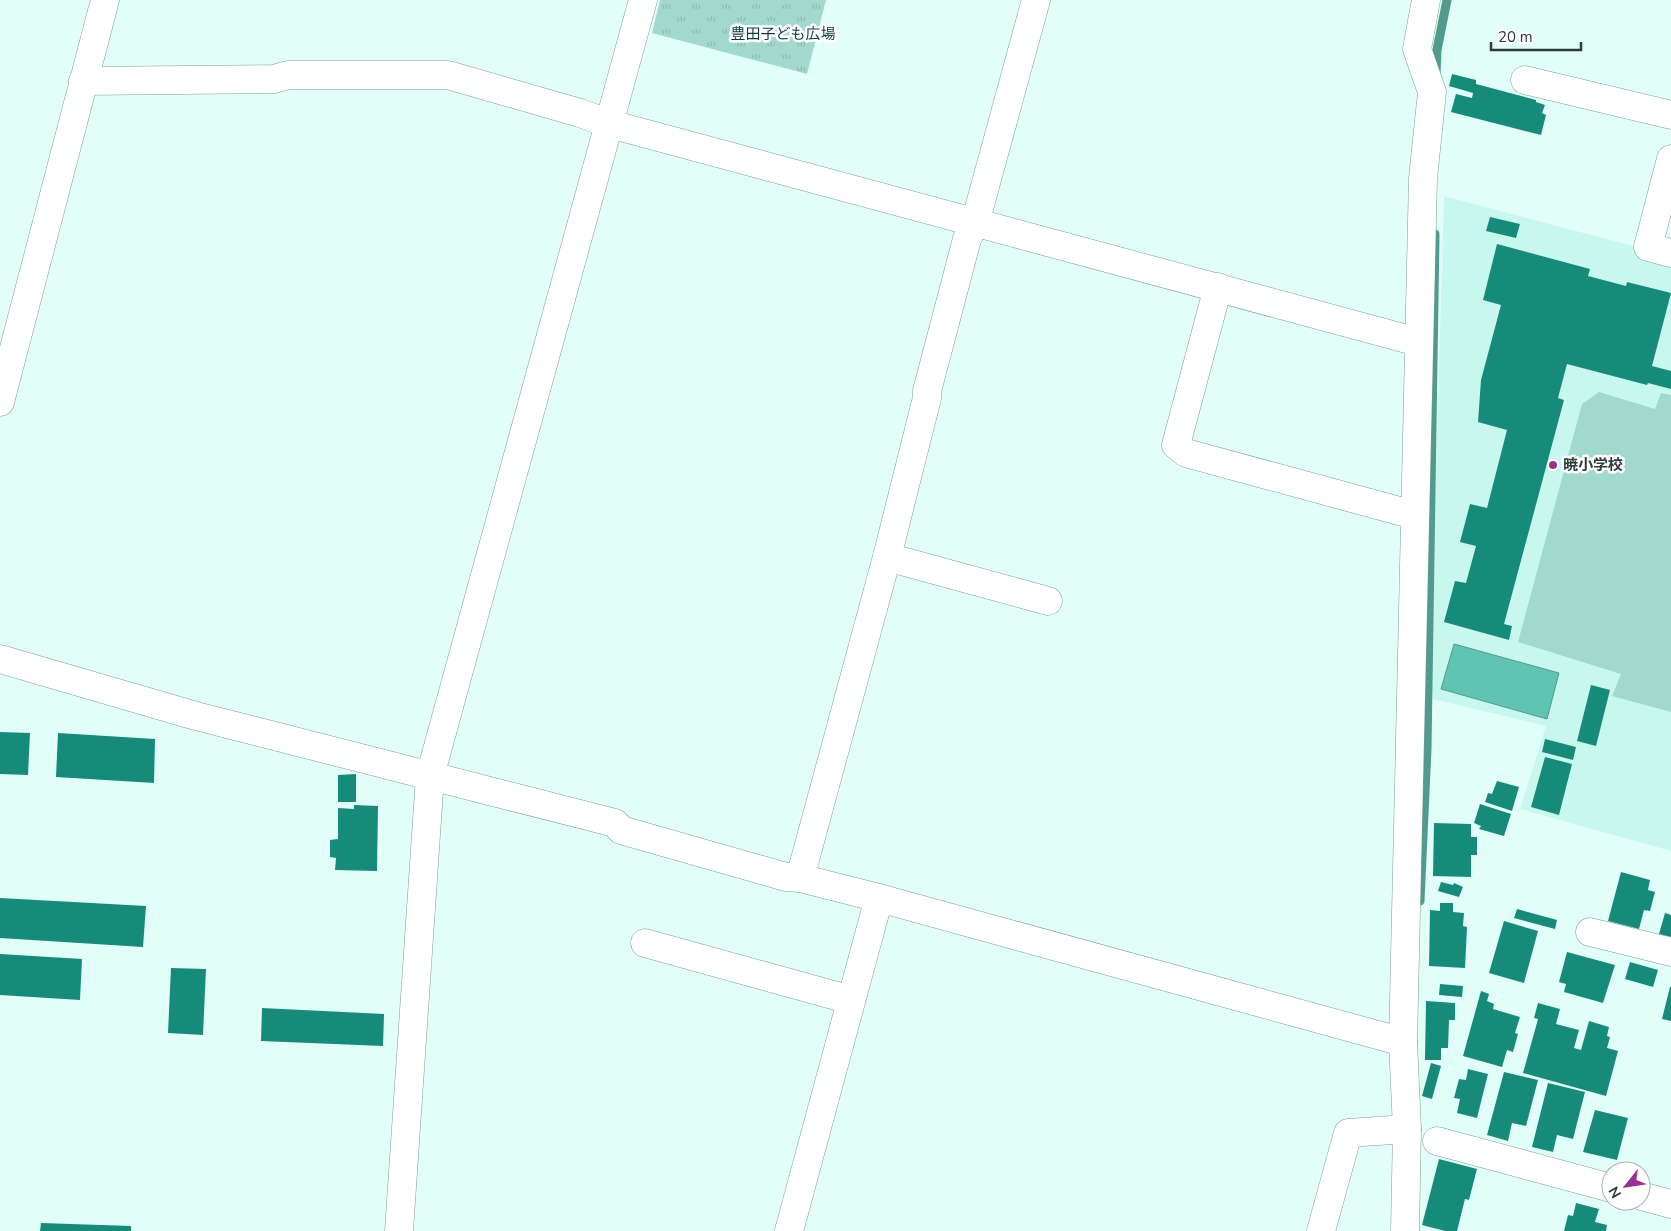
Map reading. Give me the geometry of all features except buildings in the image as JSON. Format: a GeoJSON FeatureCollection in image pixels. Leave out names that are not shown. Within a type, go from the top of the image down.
{"type":"FeatureCollection","features":[{"type":"Feature","properties":{"kind":"street"},"geometry":{"type":"LineString","coordinates":[[0,402],[4,374],[104,0]]}},
{"type":"Feature","properties":{"kind":"street"},"geometry":{"type":"LineString","coordinates":[[399,1231],[430,776],[643,0]]}},
{"type":"Feature","properties":{"kind":"street"},"geometry":{"type":"LineString","coordinates":[[800,878],[887,557],[967,239],[974,223],[1036,0]]}},
{"type":"Feature","properties":{"kind":"street"},"geometry":{"type":"LineString","coordinates":[[1405,1231],[1407,1128],[1403,1042],[1418,342],[1423,178],[1432,92],[1417,50],[1426,0]]}},
{"type":"Feature","properties":{"kind":"street"},"geometry":{"type":"LineString","coordinates":[[83,81],[274,79],[288,75],[448,75],[580,112],[610,124],[1418,342]]}},
{"type":"Feature","properties":{"kind":"street"},"geometry":{"type":"LineString","coordinates":[[1525,80],[1671,115]]}},
{"type":"Feature","properties":{"kind":"street"},"geometry":{"type":"LineString","coordinates":[[1671,159],[1648,247],[1671,253]]}},
{"type":"Feature","properties":{"kind":"street"},"geometry":{"type":"LineString","coordinates":[[1218,287],[1176,445],[1186,453],[1414,515]]}},
{"type":"Feature","properties":{"kind":"street"},"geometry":{"type":"LineString","coordinates":[[887,557],[1048,601]]}},
{"type":"Feature","properties":{"kind":"street"},"geometry":{"type":"LineString","coordinates":[[0,658],[196,716],[615,823],[621,830],[786,877],[800,878],[879,898],[1403,1042]]}},
{"type":"Feature","properties":{"kind":"street"},"geometry":{"type":"LineString","coordinates":[[789,1231],[879,898]]}},
{"type":"Feature","properties":{"kind":"street"},"geometry":{"type":"LineString","coordinates":[[1590,932],[1671,952]]}},
{"type":"Feature","properties":{"kind":"street"},"geometry":{"type":"LineString","coordinates":[[645,943],[851,1000]]}},
{"type":"Feature","properties":{"kind":"street"},"geometry":{"type":"LineString","coordinates":[[1322,1231],[1348,1134],[1407,1128]]}},
{"type":"Feature","properties":{"kind":"street"},"geometry":{"type":"LineString","coordinates":[[1437,1140],[1601,1185]]}},
{"type":"Feature","properties":{"kind":"street"},"geometry":{"type":"LineString","coordinates":[[1651,1199],[1671,1204]]}},
{"type":"Feature","properties":{"kind":"shaded area","name":"暁小学校"},"geometry":{"type":"Polygon","coordinates":[[[1444,196],[1671,256],[1671,851],[1520,809],[1546,726],[1433,699],[1430,674],[1444,196]]]}},
{"type":"Feature","properties":{"kind":"shaded area"},"geometry":{"type":"Polygon","coordinates":[[[1454,644],[1559,673],[1547,719],[1441,689],[1454,644]]]}},
{"type":"Feature","properties":{"kind":"green space","name":"豊田子ども広場"},"geometry":{"type":"Polygon","coordinates":[[[660,0],[826,0],[807,74],[652,33],[660,0]]]}},
{"type":"Feature","properties":{"kind":"green space"},"geometry":{"type":"Polygon","coordinates":[[[1599,392],[1655,409],[1661,393],[1671,395],[1671,712],[1612,696],[1621,674],[1518,642],[1582,404],[1599,392]]]}},
{"type":"Feature","properties":{"kind":"waterway"},"geometry":{"type":"LineString","coordinates":[[1436,74],[1437,50],[1447,0]]}},
{"type":"Feature","properties":{"kind":"waterway"},"geometry":{"type":"LineString","coordinates":[[1420,901],[1427,749],[1435,234]]}},
{"type":"Feature","properties":{"kind":"place","name":"暁小学校"},"geometry":{"type":"Point","coordinates":[1553,465]}}]}
